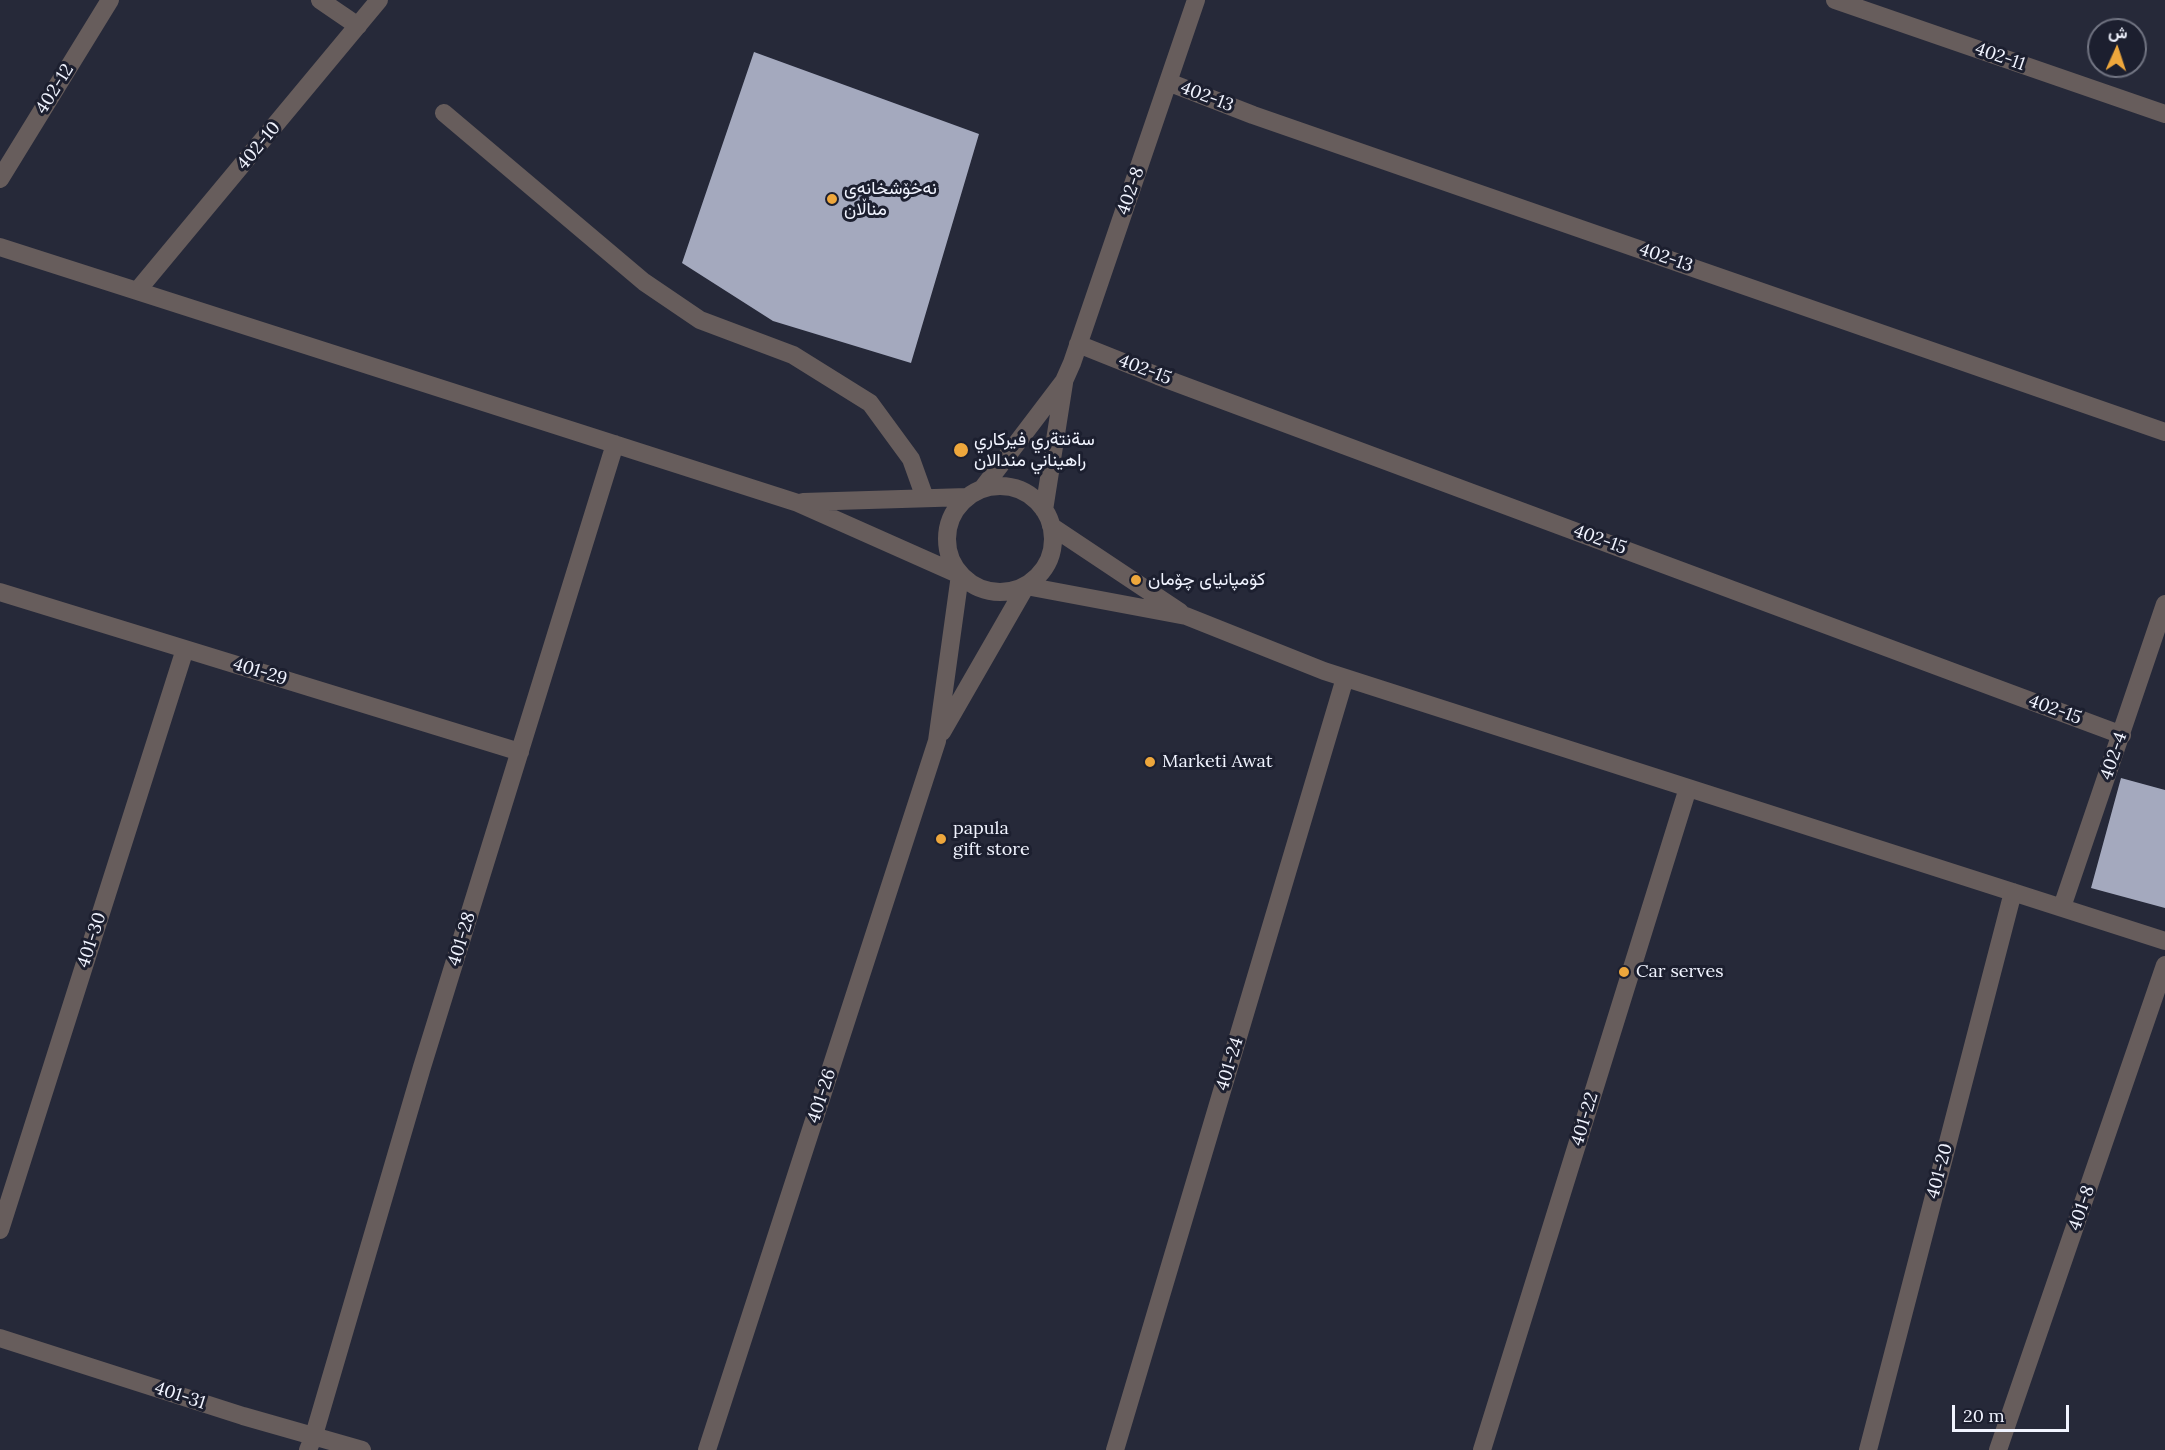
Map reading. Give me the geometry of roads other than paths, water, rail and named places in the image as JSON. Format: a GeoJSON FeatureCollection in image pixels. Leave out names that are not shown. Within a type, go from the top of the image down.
{"type":"FeatureCollection","features":[{"type":"Feature","properties":{"kind":"street","name":"402-12"},"geometry":{"type":"LineString","coordinates":[[0,179],[110,0]]}},
{"type":"Feature","properties":{"kind":"street"},"geometry":{"type":"LineString","coordinates":[[320,0],[358,26]]}},
{"type":"Feature","properties":{"kind":"street","name":"402-10"},"geometry":{"type":"LineString","coordinates":[[137,291],[379,0]]}},
{"type":"Feature","properties":{"kind":"street","name":"402-8"},"geometry":{"type":"LineString","coordinates":[[1064,381],[1196,0]]}},
{"type":"Feature","properties":{"kind":"street","name":"402-11"},"geometry":{"type":"LineString","coordinates":[[1835,0],[2165,114]]}},
{"type":"Feature","properties":{"kind":"street","name":"402-13"},"geometry":{"type":"LineString","coordinates":[[1168,82],[1253,115],[2165,432]]}},
{"type":"Feature","properties":{"kind":"street"},"geometry":{"type":"LineString","coordinates":[[444,113],[644,282],[700,320],[793,354],[870,403],[911,459],[925,498]]}},
{"type":"Feature","properties":{"kind":"street"},"geometry":{"type":"LineString","coordinates":[[0,247],[798,502],[960,575]]}},
{"type":"Feature","properties":{"kind":"street","name":"402-15"},"geometry":{"type":"LineString","coordinates":[[1078,344],[1158,376],[2122,735]]}},
{"type":"Feature","properties":{"kind":"street"},"geometry":{"type":"LineString","coordinates":[[1064,381],[1048,518],[1054,543],[1050,560],[1040,575],[1026,586],[1009,592],[991,592],[974,587],[960,575],[950,561],[946,543],[948,526],[954,509],[974,493],[1064,381]]}},
{"type":"Feature","properties":{"kind":"street","name":"401-28"},"geometry":{"type":"LineString","coordinates":[[311,1443],[422,1067],[615,444]]}},
{"type":"Feature","properties":{"kind":"street"},"geometry":{"type":"LineString","coordinates":[[798,502],[925,498],[974,493],[999,486],[1017,489],[1032,496],[1048,518],[1186,616]]}},
{"type":"Feature","properties":{"kind":"street"},"geometry":{"type":"LineString","coordinates":[[937,741],[960,575]]}},
{"type":"Feature","properties":{"kind":"street"},"geometry":{"type":"LineString","coordinates":[[1026,586],[1186,616],[1344,678],[2165,940]]}},
{"type":"Feature","properties":{"kind":"street"},"geometry":{"type":"LineString","coordinates":[[937,741],[1026,586]]}},
{"type":"Feature","properties":{"kind":"street","name":"401-29"},"geometry":{"type":"LineString","coordinates":[[0,592],[520,752]]}},
{"type":"Feature","properties":{"kind":"street","name":"402-4"},"geometry":{"type":"LineString","coordinates":[[2062,907],[2165,604]]}},
{"type":"Feature","properties":{"kind":"street","name":"401-30"},"geometry":{"type":"LineString","coordinates":[[0,1230],[185,649]]}},
{"type":"Feature","properties":{"kind":"street","name":"401-24"},"geometry":{"type":"LineString","coordinates":[[1116,1450],[1344,678]]}},
{"type":"Feature","properties":{"kind":"street","name":"401-26"},"geometry":{"type":"LineString","coordinates":[[707,1450],[937,741]]}},
{"type":"Feature","properties":{"kind":"street","name":"401-22"},"geometry":{"type":"LineString","coordinates":[[1482,1450],[1688,788]]}},
{"type":"Feature","properties":{"kind":"street","name":"401-20"},"geometry":{"type":"LineString","coordinates":[[1868,1450],[2013,892]]}},
{"type":"Feature","properties":{"kind":"street","name":"401-8"},"geometry":{"type":"LineString","coordinates":[[1998,1450],[2165,965]]}},
{"type":"Feature","properties":{"kind":"street","name":"401-31"},"geometry":{"type":"LineString","coordinates":[[0,1338],[243,1416],[311,1443],[362,1450]]}},
{"type":"Feature","properties":{"kind":"place","name":"نەخۆشخانەی مناڵان"},"geometry":{"type":"Point","coordinates":[832,199]}},
{"type":"Feature","properties":{"kind":"place","name":"سةنتةري فيركاري راهيناني مندالان"},"geometry":{"type":"Point","coordinates":[961,450]}},
{"type":"Feature","properties":{"kind":"place","name":"کۆمپانیای چۆمان"},"geometry":{"type":"Point","coordinates":[1136,580]}},
{"type":"Feature","properties":{"kind":"place","name":"Marketi Awat"},"geometry":{"type":"Point","coordinates":[1150,762]}},
{"type":"Feature","properties":{"kind":"place","name":"papula gift store"},"geometry":{"type":"Point","coordinates":[941,839]}},
{"type":"Feature","properties":{"kind":"place","name":"Car serves"},"geometry":{"type":"Point","coordinates":[1624,972]}}]}
